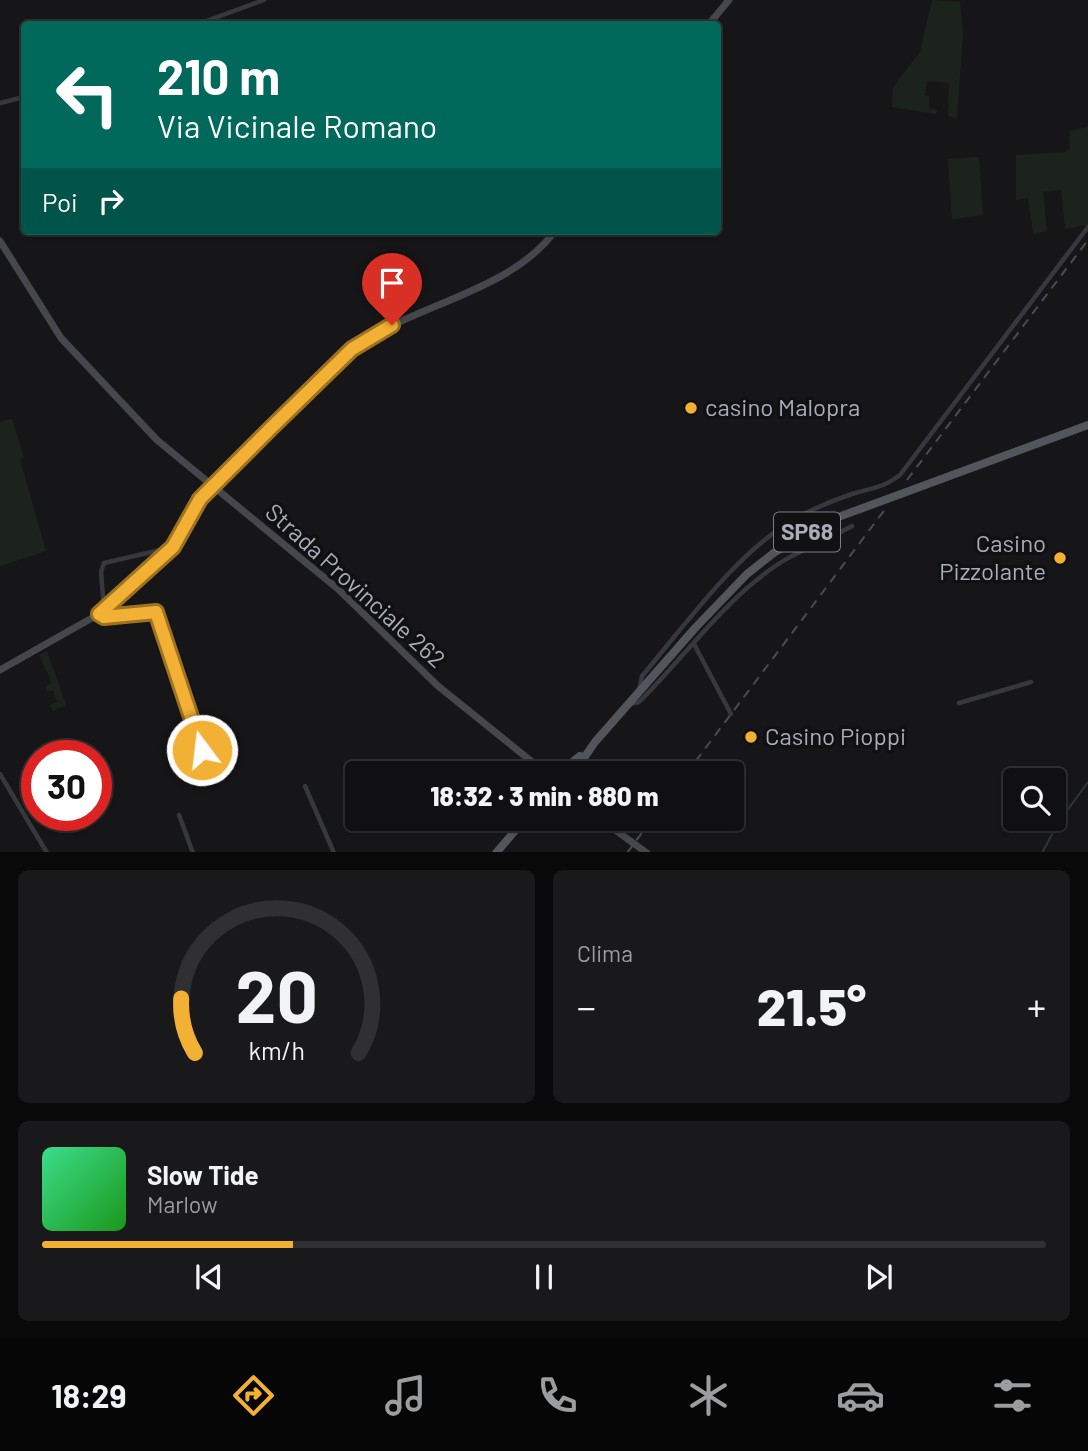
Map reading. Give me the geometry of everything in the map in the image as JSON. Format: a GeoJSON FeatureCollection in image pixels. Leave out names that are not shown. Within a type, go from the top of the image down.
{"type":"FeatureCollection","features":[{"type":"Feature","properties":{"kind":"main road","name":"SP68"},"geometry":{"type":"LineString","coordinates":[[582,761],[639,692],[747,574],[803,534],[833,519],[1088,425]]}},
{"type":"Feature","properties":{"kind":"main road","name":"SP68"},"geometry":{"type":"LineString","coordinates":[[572,761],[595,742]]}},
{"type":"Feature","properties":{"kind":"main road"},"geometry":{"type":"LineString","coordinates":[[496,852],[515,831]]}},
{"type":"Feature","properties":{"kind":"street"},"geometry":{"type":"LineString","coordinates":[[206,21],[264,0]]}},
{"type":"Feature","properties":{"kind":"street"},"geometry":{"type":"LineString","coordinates":[[712,21],[729,0]]}},
{"type":"Feature","properties":{"kind":"street"},"geometry":{"type":"LineString","coordinates":[[0,103],[21,98]]}},
{"type":"Feature","properties":{"kind":"street"},"geometry":{"type":"LineString","coordinates":[[639,692],[642,677],[714,591],[765,540],[797,518],[856,493],[881,489],[900,475],[1088,227]]}},
{"type":"Feature","properties":{"kind":"street"},"geometry":{"type":"LineString","coordinates":[[0,670],[102,612],[173,547],[200,499],[352,349],[373,333],[506,274],[542,248],[552,235]]}},
{"type":"Feature","properties":{"kind":"street","name":"Strada Provinciale 262"},"geometry":{"type":"LineString","coordinates":[[0,240],[61,338],[157,440],[338,589],[438,686],[531,761]]}},
{"type":"Feature","properties":{"kind":"street"},"geometry":{"type":"LineString","coordinates":[[629,704],[639,702],[693,643],[763,575],[799,550],[852,526]]}},
{"type":"Feature","properties":{"kind":"street"},"geometry":{"type":"LineString","coordinates":[[173,547],[104,563],[101,572],[102,612],[104,617],[156,612],[181,691],[189,704],[208,773]]}},
{"type":"Feature","properties":{"kind":"street"},"geometry":{"type":"LineString","coordinates":[[693,643],[731,714]]}},
{"type":"Feature","properties":{"kind":"street"},"geometry":{"type":"LineString","coordinates":[[959,704],[1031,682]]}},
{"type":"Feature","properties":{"kind":"street"},"geometry":{"type":"LineString","coordinates":[[0,774],[47,852]]}},
{"type":"Feature","properties":{"kind":"street"},"geometry":{"type":"LineString","coordinates":[[305,786],[334,852]]}},
{"type":"Feature","properties":{"kind":"street"},"geometry":{"type":"LineString","coordinates":[[179,815],[192,852]]}},
{"type":"Feature","properties":{"kind":"street"},"geometry":{"type":"LineString","coordinates":[[617,831],[647,852]]}},
{"type":"Feature","properties":{"kind":"shaded area"},"geometry":{"type":"Polygon","coordinates":[[[932,0],[960,2],[963,34],[957,118],[948,116],[949,83],[927,81],[925,95],[929,96],[929,108],[937,110],[936,114],[892,107],[893,87],[920,52],[932,0]]]}},
{"type":"Feature","properties":{"kind":"shaded area"},"geometry":{"type":"Polygon","coordinates":[[[1088,127],[1088,225],[1065,229],[1061,190],[1043,192],[1047,231],[1033,234],[1028,198],[1016,200],[1016,155],[1066,152],[1070,148],[1069,131],[1088,127]]]}},
{"type":"Feature","properties":{"kind":"shaded area"},"geometry":{"type":"Polygon","coordinates":[[[979,157],[983,215],[952,219],[948,159],[979,157]]]}},
{"type":"Feature","properties":{"kind":"shaded area"},"geometry":{"type":"Polygon","coordinates":[[[12,419],[24,457],[20,460],[46,551],[0,566],[0,422],[12,419]]]}},
{"type":"Feature","properties":{"kind":"shaded area"},"geometry":{"type":"Polygon","coordinates":[[[47,651],[66,705],[53,711],[50,705],[57,702],[53,690],[47,692],[45,688],[52,682],[39,655],[47,651]]]}},
{"type":"Feature","properties":{"kind":"waterway"},"geometry":{"type":"LineString","coordinates":[[1043,852],[1058,823],[1088,782]]}},
{"type":"Feature","properties":{"kind":"railway"},"geometry":{"type":"LineString","coordinates":[[907,480],[1088,240]]}},
{"type":"Feature","properties":{"kind":"railway"},"geometry":{"type":"LineString","coordinates":[[696,761],[886,508]]}},
{"type":"Feature","properties":{"kind":"railway"},"geometry":{"type":"LineString","coordinates":[[628,852],[643,831]]}},
{"type":"Feature","properties":{"kind":"place","name":"casino Malopra"},"geometry":{"type":"Point","coordinates":[691,408]}},
{"type":"Feature","properties":{"kind":"place","name":"Casino Pizzolante"},"geometry":{"type":"Point","coordinates":[1060,558]}},
{"type":"Feature","properties":{"kind":"place","name":"Casino Pioppi"},"geometry":{"type":"Point","coordinates":[751,737]}},
{"type":"Feature","properties":{"kind":"route"},"geometry":{"type":"LineString","coordinates":[[202,750],[189,704],[181,691],[156,612],[104,617],[99,614],[173,547],[200,499],[206,496],[272,427],[352,349],[373,333],[392,325]]}}]}
